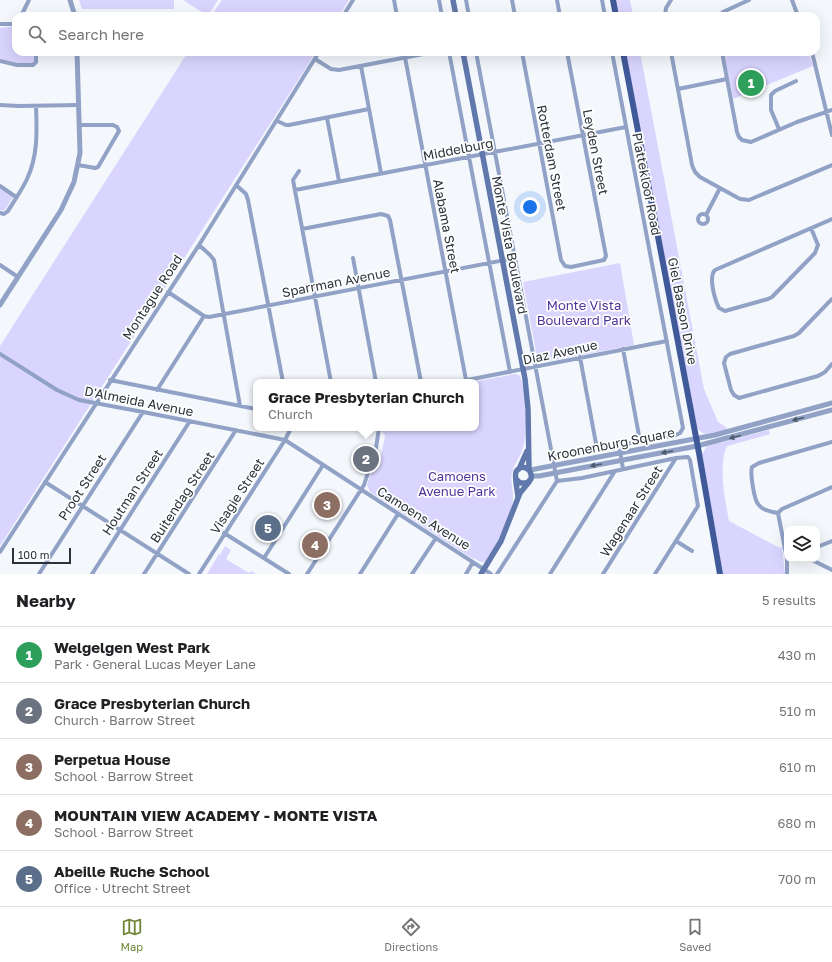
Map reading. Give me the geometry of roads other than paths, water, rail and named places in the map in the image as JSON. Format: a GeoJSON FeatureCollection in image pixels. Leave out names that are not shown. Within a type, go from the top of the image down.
{"type":"FeatureCollection","features":[{"type":"Feature","properties":{"kind":"main road"},"geometry":{"type":"LineString","coordinates":[[453,0],[455,12]]}},
{"type":"Feature","properties":{"kind":"main road"},"geometry":{"type":"LineString","coordinates":[[613,0],[615,12]]}},
{"type":"Feature","properties":{"kind":"main road","name":"Monte Vista Boulevard"},"geometry":{"type":"LineString","coordinates":[[464,56],[523,369],[528,409],[530,474]]}},
{"type":"Feature","properties":{"kind":"main road","name":"Giel Basson Drive"},"geometry":{"type":"LineString","coordinates":[[624,56],[720,574]]}},
{"type":"Feature","properties":{"kind":"main road","name":"Monte Vista Boulevard"},"geometry":{"type":"LineString","coordinates":[[516,480],[516,474],[526,454],[528,443]]}},
{"type":"Feature","properties":{"kind":"main road"},"geometry":{"type":"LineString","coordinates":[[519,469],[524,467],[530,474]]}},
{"type":"Feature","properties":{"kind":"main road"},"geometry":{"type":"LineString","coordinates":[[516,480],[522,484],[530,474]]}},
{"type":"Feature","properties":{"kind":"main road"},"geometry":{"type":"LineString","coordinates":[[483,572],[501,541],[530,474]]}},
{"type":"Feature","properties":{"kind":"main road"},"geometry":{"type":"LineString","coordinates":[[516,480],[518,500]]}},
{"type":"Feature","properties":{"kind":"street"},"geometry":{"type":"LineString","coordinates":[[23,12],[29,0]]}},
{"type":"Feature","properties":{"kind":"street"},"geometry":{"type":"LineString","coordinates":[[70,0],[74,12]]}},
{"type":"Feature","properties":{"kind":"street"},"geometry":{"type":"LineString","coordinates":[[346,12],[353,0]]}},
{"type":"Feature","properties":{"kind":"street"},"geometry":{"type":"LineString","coordinates":[[394,0],[396,12]]}},
{"type":"Feature","properties":{"kind":"street"},"geometry":{"type":"LineString","coordinates":[[439,0],[441,12]]}},
{"type":"Feature","properties":{"kind":"street"},"geometry":{"type":"LineString","coordinates":[[466,0],[468,12]]}},
{"type":"Feature","properties":{"kind":"street"},"geometry":{"type":"LineString","coordinates":[[512,0],[514,12]]}},
{"type":"Feature","properties":{"kind":"street"},"geometry":{"type":"LineString","coordinates":[[557,0],[559,12]]}},
{"type":"Feature","properties":{"kind":"street"},"geometry":{"type":"LineString","coordinates":[[602,0],[604,12]]}},
{"type":"Feature","properties":{"kind":"street"},"geometry":{"type":"LineString","coordinates":[[666,12],[666,8],[671,0]]}},
{"type":"Feature","properties":{"kind":"street"},"geometry":{"type":"LineString","coordinates":[[723,12],[749,0]]}},
{"type":"Feature","properties":{"kind":"street"},"geometry":{"type":"LineString","coordinates":[[792,0],[796,12]]}},
{"type":"Feature","properties":{"kind":"street"},"geometry":{"type":"LineString","coordinates":[[0,24],[12,24]]}},
{"type":"Feature","properties":{"kind":"street"},"geometry":{"type":"LineString","coordinates":[[0,61],[17,65],[32,65],[36,62],[36,56]]}},
{"type":"Feature","properties":{"kind":"street"},"geometry":{"type":"LineString","coordinates":[[0,305],[68,198],[74,182],[80,153],[77,56]]}},
{"type":"Feature","properties":{"kind":"street","name":"Montague Road"},"geometry":{"type":"LineString","coordinates":[[0,552],[168,292],[317,56]]}},
{"type":"Feature","properties":{"kind":"street"},"geometry":{"type":"LineString","coordinates":[[315,59],[335,71],[411,56]]}},
{"type":"Feature","properties":{"kind":"street","name":"Monte Vista Boulevard"},"geometry":{"type":"LineString","coordinates":[[450,56],[510,372]]}},
{"type":"Feature","properties":{"kind":"street","name":"Monte Vista Boulevard"},"geometry":{"type":"LineString","coordinates":[[477,56],[557,481]]}},
{"type":"Feature","properties":{"kind":"street","name":"Rotterdam Street"},"geometry":{"type":"LineString","coordinates":[[523,56],[561,260],[564,266]]}},
{"type":"Feature","properties":{"kind":"street","name":"Leyden Street"},"geometry":{"type":"LineString","coordinates":[[564,266],[571,267],[604,260],[606,256],[568,56]]}},
{"type":"Feature","properties":{"kind":"street","name":"Plattekloof Road"},"geometry":{"type":"LineString","coordinates":[[613,56],[683,425],[682,431],[676,435]]}},
{"type":"Feature","properties":{"kind":"street"},"geometry":{"type":"LineString","coordinates":[[672,56],[693,169],[697,175],[740,199],[749,200],[832,165]]}},
{"type":"Feature","properties":{"kind":"street"},"geometry":{"type":"LineString","coordinates":[[723,56],[737,132],[741,139],[745,141],[751,142],[779,129],[832,110]]}},
{"type":"Feature","properties":{"kind":"street"},"geometry":{"type":"LineString","coordinates":[[813,56],[832,135]]}},
{"type":"Feature","properties":{"kind":"street","name":"Alabama Street"},"geometry":{"type":"LineString","coordinates":[[405,57],[424,165],[466,379]]}},
{"type":"Feature","properties":{"kind":"street"},"geometry":{"type":"LineString","coordinates":[[361,66],[381,173]]}},
{"type":"Feature","properties":{"kind":"street"},"geometry":{"type":"LineString","coordinates":[[678,89],[727,79]]}},
{"type":"Feature","properties":{"kind":"street"},"geometry":{"type":"LineString","coordinates":[[779,129],[771,110],[770,95],[796,81]]}},
{"type":"Feature","properties":{"kind":"street"},"geometry":{"type":"LineString","coordinates":[[0,105],[79,105]]}},
{"type":"Feature","properties":{"kind":"street"},"geometry":{"type":"LineString","coordinates":[[2,213],[8,211],[27,179],[36,151],[36,106]]}},
{"type":"Feature","properties":{"kind":"street"},"geometry":{"type":"LineString","coordinates":[[277,121],[289,125],[369,109]]}},
{"type":"Feature","properties":{"kind":"street"},"geometry":{"type":"LineString","coordinates":[[328,118],[339,181]]}},
{"type":"Feature","properties":{"kind":"street"},"geometry":{"type":"LineString","coordinates":[[78,165],[98,167],[119,131],[117,127],[113,125],[79,126]]}},
{"type":"Feature","properties":{"kind":"street","name":"Middelburg"},"geometry":{"type":"LineString","coordinates":[[295,190],[626,127]]}},
{"type":"Feature","properties":{"kind":"street"},"geometry":{"type":"LineString","coordinates":[[299,171],[293,180],[330,379]]}},
{"type":"Feature","properties":{"kind":"street"},"geometry":{"type":"LineString","coordinates":[[236,185],[246,194],[248,200],[282,379]]}},
{"type":"Feature","properties":{"kind":"street"},"geometry":{"type":"LineString","coordinates":[[0,186],[16,197]]}},
{"type":"Feature","properties":{"kind":"street"},"geometry":{"type":"LineString","coordinates":[[706,215],[720,188]]}},
{"type":"Feature","properties":{"kind":"street"},"geometry":{"type":"LineString","coordinates":[[302,229],[381,214],[388,216],[402,280],[420,379]]}},
{"type":"Feature","properties":{"kind":"street"},"geometry":{"type":"LineString","coordinates":[[811,228],[818,245],[815,253],[772,297],[725,311],[719,308],[712,282],[712,275],[715,270],[811,228],[832,219]]}},
{"type":"Feature","properties":{"kind":"street"},"geometry":{"type":"LineString","coordinates":[[198,245],[214,260],[240,406]]}},
{"type":"Feature","properties":{"kind":"street"},"geometry":{"type":"LineString","coordinates":[[353,258],[375,379]]}},
{"type":"Feature","properties":{"kind":"street","name":"Sparrman Avenue"},"geometry":{"type":"LineString","coordinates":[[204,316],[209,317],[224,315],[359,287],[515,258]]}},
{"type":"Feature","properties":{"kind":"street"},"geometry":{"type":"LineString","coordinates":[[0,265],[18,277]]}},
{"type":"Feature","properties":{"kind":"street"},"geometry":{"type":"LineString","coordinates":[[157,390],[204,316],[168,292]]}},
{"type":"Feature","properties":{"kind":"street"},"geometry":{"type":"LineString","coordinates":[[832,299],[797,335],[728,355],[725,358],[724,363],[731,390],[734,395],[739,398],[818,376],[825,372],[832,364]]}},
{"type":"Feature","properties":{"kind":"street","name":"Diaz Avenue"},"geometry":{"type":"LineString","coordinates":[[472,379],[667,341]]}},
{"type":"Feature","properties":{"kind":"street"},"geometry":{"type":"LineString","coordinates":[[623,349],[640,441]]}},
{"type":"Feature","properties":{"kind":"street","name":"D'Almeida Avenue"},"geometry":{"type":"LineString","coordinates":[[0,354],[57,390],[75,399],[285,440]]}},
{"type":"Feature","properties":{"kind":"street"},"geometry":{"type":"LineString","coordinates":[[580,357],[597,449]]}},
{"type":"Feature","properties":{"kind":"street","name":"D'Almeida Avenue"},"geometry":{"type":"LineString","coordinates":[[110,380],[253,408]]}},
{"type":"Feature","properties":{"kind":"street","name":"Kroonenburg Square"},"geometry":{"type":"LineString","coordinates":[[530,474],[555,465],[696,439],[832,403]]}},
{"type":"Feature","properties":{"kind":"street","name":"Kroonenburg Square"},"geometry":{"type":"LineString","coordinates":[[530,474],[556,473],[697,446],[832,410]]}},
{"type":"Feature","properties":{"kind":"street","name":"Proot Street"},"geometry":{"type":"LineString","coordinates":[[39,574],[143,412]]}},
{"type":"Feature","properties":{"kind":"street","name":"Houtman Street"},"geometry":{"type":"LineString","coordinates":[[92,574],[190,421]]}},
{"type":"Feature","properties":{"kind":"street","name":"Buitendag Street"},"geometry":{"type":"LineString","coordinates":[[144,574],[236,430]]}},
{"type":"Feature","properties":{"kind":"street","name":"Visagie Street"},"geometry":{"type":"LineString","coordinates":[[199,574],[285,440],[289,431]]}},
{"type":"Feature","properties":{"kind":"street"},"geometry":{"type":"LineString","coordinates":[[307,574],[364,485],[370,470],[379,431]]}},
{"type":"Feature","properties":{"kind":"street","name":"Kroonenburg Square"},"geometry":{"type":"LineString","coordinates":[[553,457],[676,435]]}},
{"type":"Feature","properties":{"kind":"street","name":"Camoens Avenue"},"geometry":{"type":"LineString","coordinates":[[285,440],[473,562],[483,572],[491,574]]}},
{"type":"Feature","properties":{"kind":"street"},"geometry":{"type":"LineString","coordinates":[[778,513],[766,510],[756,502],[751,474],[753,466],[832,442]]}},
{"type":"Feature","properties":{"kind":"street"},"geometry":{"type":"LineString","coordinates":[[619,445],[624,469]]}},
{"type":"Feature","properties":{"kind":"street","name":"Kroonenburg Square"},"geometry":{"type":"LineString","coordinates":[[557,481],[688,457],[690,460],[698,506],[676,541]]}},
{"type":"Feature","properties":{"kind":"street","name":"Wagenaar Street"},"geometry":{"type":"LineString","coordinates":[[603,574],[676,458]]}},
{"type":"Feature","properties":{"kind":"street"},"geometry":{"type":"LineString","coordinates":[[264,558],[323,465]]}},
{"type":"Feature","properties":{"kind":"street"},"geometry":{"type":"LineString","coordinates":[[550,574],[615,471]]}},
{"type":"Feature","properties":{"kind":"street"},"geometry":{"type":"LineString","coordinates":[[497,574],[557,481]]}},
{"type":"Feature","properties":{"kind":"street"},"geometry":{"type":"LineString","coordinates":[[45,482],[190,574]]}},
{"type":"Feature","properties":{"kind":"street"},"geometry":{"type":"LineString","coordinates":[[778,513],[782,509],[832,487]]}},
{"type":"Feature","properties":{"kind":"street"},"geometry":{"type":"LineString","coordinates":[[778,513],[784,544]]}},
{"type":"Feature","properties":{"kind":"street"},"geometry":{"type":"LineString","coordinates":[[360,574],[398,514]]}},
{"type":"Feature","properties":{"kind":"street"},"geometry":{"type":"LineString","coordinates":[[224,533],[289,574]]}},
{"type":"Feature","properties":{"kind":"street"},"geometry":{"type":"LineString","coordinates":[[412,574],[436,538]]}},
{"type":"Feature","properties":{"kind":"street"},"geometry":{"type":"LineString","coordinates":[[656,574],[676,541],[692,551]]}},
{"type":"Feature","properties":{"kind":"street"},"geometry":{"type":"LineString","coordinates":[[820,546],[832,541]]}},
{"type":"Feature","properties":{"kind":"street"},"geometry":{"type":"LineString","coordinates":[[466,574],[473,562]]}},
{"type":"Feature","properties":{"kind":"street"},"geometry":{"type":"LineString","coordinates":[[787,562],[787,574]]}},
{"type":"Feature","properties":{"kind":"street"},"geometry":{"type":"LineString","coordinates":[[816,562],[832,570]]}},
{"type":"Feature","properties":{"kind":"place","name":"Welgelgen West Park"},"geometry":{"type":"Point","coordinates":[751,83]}},
{"type":"Feature","properties":{"kind":"place","name":"Grace Presbyterian Church"},"geometry":{"type":"Point","coordinates":[366,459]}},
{"type":"Feature","properties":{"kind":"place","name":"Perpetua House"},"geometry":{"type":"Point","coordinates":[327,505]}},
{"type":"Feature","properties":{"kind":"place","name":"Abeille Ruche School"},"geometry":{"type":"Point","coordinates":[268,528]}},
{"type":"Feature","properties":{"kind":"place","name":"MOUNTAIN VIEW ACADEMY - MONTE VISTA"},"geometry":{"type":"Point","coordinates":[315,545]}},
{"type":"Feature","properties":{"kind":"park label","name":"Monte Vista Boulevard Park"},"geometry":{"type":"Point","coordinates":[584,312]}},
{"type":"Feature","properties":{"kind":"park label","name":"Camoens Avenue Park"},"geometry":{"type":"Point","coordinates":[457,484]}}]}
